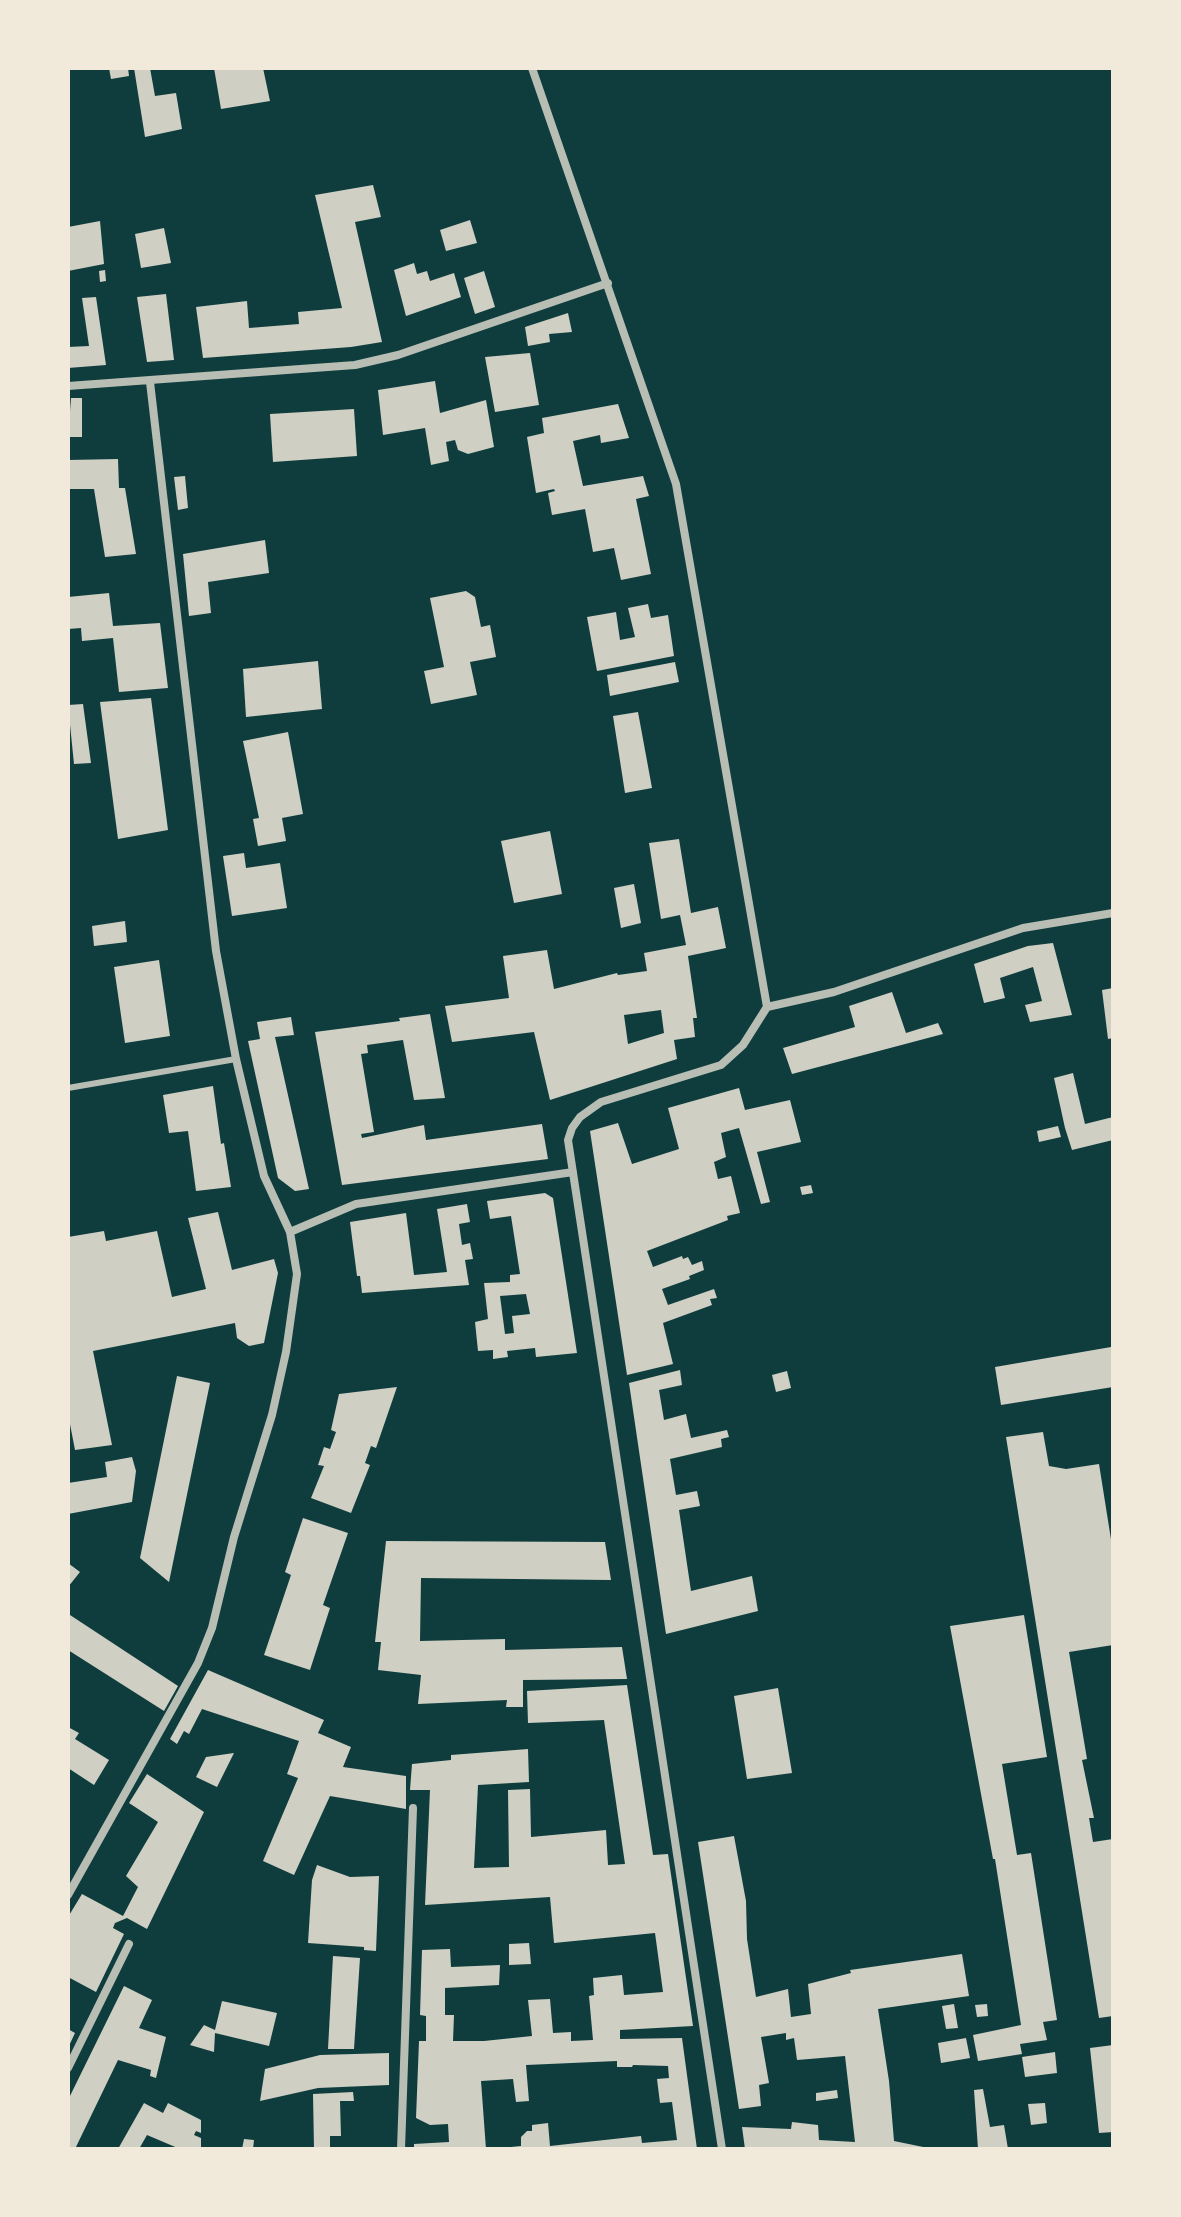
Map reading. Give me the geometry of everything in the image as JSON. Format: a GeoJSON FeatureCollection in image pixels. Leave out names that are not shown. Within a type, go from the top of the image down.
{"type":"FeatureCollection","features":[{"type":"Feature","properties":{"kind":"street"},"geometry":{"type":"LineString","coordinates":[[532,68],[667,453],[679,497],[767,1007],[743,1045],[721,1065],[601,1102],[580,1117],[568,1140],[722,2149]]}},
{"type":"Feature","properties":{"kind":"street"},"geometry":{"type":"LineString","coordinates":[[68,386],[355,365],[398,355],[608,283]]}},
{"type":"Feature","properties":{"kind":"street"},"geometry":{"type":"LineString","coordinates":[[68,1895],[193,1673],[212,1628],[231,1548],[272,1415],[286,1352],[297,1274],[290,1232],[264,1176],[236,1059],[211,918],[150,382]]}},
{"type":"Feature","properties":{"kind":"street"},"geometry":{"type":"LineString","coordinates":[[767,1007],[834,992],[1023,928],[1113,913]]}},
{"type":"Feature","properties":{"kind":"street"},"geometry":{"type":"LineString","coordinates":[[290,1232],[356,1204],[573,1172]]}},
{"type":"Feature","properties":{"kind":"street"},"geometry":{"type":"LineString","coordinates":[[401,2149],[413,1808]]}},
{"type":"Feature","properties":{"kind":"street"},"geometry":{"type":"LineString","coordinates":[[68,2068],[129,1944]]}},
{"type":"Feature","properties":{"kind":"lane"},"geometry":{"type":"LineString","coordinates":[[68,1088],[236,1059]]}},
{"type":"Feature","properties":{"kind":"building"},"geometry":{"type":"Polygon","coordinates":[[[109,68],[128,68],[129,76],[111,79],[109,68]]]}},
{"type":"Feature","properties":{"kind":"building"},"geometry":{"type":"Polygon","coordinates":[[[134,68],[150,68],[155,96],[176,93],[182,129],[145,137],[134,68]]]}},
{"type":"Feature","properties":{"kind":"building"},"geometry":{"type":"Polygon","coordinates":[[[214,68],[263,68],[270,101],[221,109],[214,68]]]}},
{"type":"Feature","properties":{"kind":"building"},"geometry":{"type":"Polygon","coordinates":[[[373,185],[381,217],[355,222],[382,342],[203,358],[196,307],[247,301],[249,328],[299,324],[298,312],[342,308],[315,195],[373,185]]]}},
{"type":"Feature","properties":{"kind":"building"},"geometry":{"type":"Polygon","coordinates":[[[470,220],[477,243],[446,251],[440,230],[470,220]]]}},
{"type":"Feature","properties":{"kind":"building"},"geometry":{"type":"Polygon","coordinates":[[[100,221],[104,264],[68,271],[68,227],[100,221]]]}},
{"type":"Feature","properties":{"kind":"building"},"geometry":{"type":"Polygon","coordinates":[[[164,228],[171,263],[141,268],[135,234],[164,228]]]}},
{"type":"Feature","properties":{"kind":"building"},"geometry":{"type":"Polygon","coordinates":[[[414,263],[417,274],[427,271],[430,281],[454,273],[461,297],[406,316],[394,270],[414,263]]]}},
{"type":"Feature","properties":{"kind":"building"},"geometry":{"type":"Polygon","coordinates":[[[105,270],[106,281],[100,282],[99,271],[105,270]]]}},
{"type":"Feature","properties":{"kind":"building"},"geometry":{"type":"Polygon","coordinates":[[[484,271],[495,307],[475,314],[464,278],[484,271]]]}},
{"type":"Feature","properties":{"kind":"building"},"geometry":{"type":"Polygon","coordinates":[[[166,294],[174,360],[147,362],[137,297],[166,294]]]}},
{"type":"Feature","properties":{"kind":"building"},"geometry":{"type":"Polygon","coordinates":[[[96,297],[106,365],[68,368],[68,347],[89,346],[82,298],[96,297]]]}},
{"type":"Feature","properties":{"kind":"building"},"geometry":{"type":"Polygon","coordinates":[[[568,313],[572,332],[549,334],[550,342],[528,346],[525,327],[568,313]]]}},
{"type":"Feature","properties":{"kind":"building"},"geometry":{"type":"Polygon","coordinates":[[[530,353],[539,405],[495,412],[485,357],[530,353]]]}},
{"type":"Feature","properties":{"kind":"building"},"geometry":{"type":"Polygon","coordinates":[[[435,381],[440,413],[486,400],[494,447],[468,454],[458,450],[455,440],[446,442],[449,461],[431,465],[425,428],[383,435],[378,390],[435,381]]]}},
{"type":"Feature","properties":{"kind":"building"},"geometry":{"type":"Polygon","coordinates":[[[71,398],[82,398],[82,437],[68,437],[71,398]]]}},
{"type":"Feature","properties":{"kind":"building"},"geometry":{"type":"Polygon","coordinates":[[[618,404],[629,438],[601,443],[600,435],[573,441],[583,486],[643,476],[649,496],[636,499],[651,574],[621,580],[614,548],[593,552],[585,509],[552,515],[548,493],[554,489],[536,493],[527,437],[544,433],[542,418],[618,404]]]}},
{"type":"Feature","properties":{"kind":"building"},"geometry":{"type":"Polygon","coordinates":[[[354,409],[357,456],[273,462],[270,414],[354,409]]]}},
{"type":"Feature","properties":{"kind":"building"},"geometry":{"type":"Polygon","coordinates":[[[118,459],[119,488],[125,488],[136,554],[105,557],[94,489],[68,489],[68,460],[118,459]]]}},
{"type":"Feature","properties":{"kind":"building"},"geometry":{"type":"Polygon","coordinates":[[[185,476],[188,508],[178,510],[174,477],[185,476]]]}},
{"type":"Feature","properties":{"kind":"building"},"geometry":{"type":"Polygon","coordinates":[[[265,540],[269,573],[208,582],[211,613],[189,616],[183,554],[265,540]]]}},
{"type":"Feature","properties":{"kind":"building"},"geometry":{"type":"Polygon","coordinates":[[[466,591],[475,597],[481,627],[490,625],[496,657],[470,662],[477,695],[431,704],[424,671],[444,667],[430,598],[466,591]]]}},
{"type":"Feature","properties":{"kind":"building"},"geometry":{"type":"Polygon","coordinates":[[[109,593],[113,626],[160,623],[168,688],[119,692],[113,638],[82,641],[81,628],[68,629],[68,597],[109,593]]]}},
{"type":"Feature","properties":{"kind":"building"},"geometry":{"type":"Polygon","coordinates":[[[648,604],[651,618],[668,615],[674,656],[597,671],[587,617],[616,612],[620,640],[635,637],[628,608],[648,604]]]}},
{"type":"Feature","properties":{"kind":"building"},"geometry":{"type":"Polygon","coordinates":[[[318,661],[322,709],[246,717],[243,669],[318,661]]]}},
{"type":"Feature","properties":{"kind":"building"},"geometry":{"type":"Polygon","coordinates":[[[675,662],[679,682],[610,696],[607,675],[675,662]]]}},
{"type":"Feature","properties":{"kind":"building"},"geometry":{"type":"Polygon","coordinates":[[[151,698],[168,830],[118,839],[100,702],[151,698]]]}},
{"type":"Feature","properties":{"kind":"building"},"geometry":{"type":"Polygon","coordinates":[[[83,704],[91,763],[74,764],[68,705],[83,704]]]}},
{"type":"Feature","properties":{"kind":"building"},"geometry":{"type":"Polygon","coordinates":[[[638,712],[652,788],[625,793],[613,716],[638,712]]]}},
{"type":"Feature","properties":{"kind":"building"},"geometry":{"type":"Polygon","coordinates":[[[288,732],[303,814],[282,818],[286,841],[258,846],[253,819],[259,818],[243,741],[288,732]]]}},
{"type":"Feature","properties":{"kind":"building"},"geometry":{"type":"Polygon","coordinates":[[[550,831],[562,894],[514,903],[501,841],[550,831]]]}},
{"type":"Feature","properties":{"kind":"building"},"geometry":{"type":"Polygon","coordinates":[[[679,839],[691,913],[718,907],[726,948],[688,956],[697,1018],[693,1018],[695,1037],[674,1040],[677,1059],[550,1100],[534,1032],[452,1042],[445,1006],[509,998],[503,956],[547,950],[554,989],[617,973],[647,971],[644,953],[686,945],[680,915],[661,919],[649,843],[679,839]],[[661,1010],[624,1015],[628,1044],[664,1033],[661,1010]]]}},
{"type":"Feature","properties":{"kind":"building"},"geometry":{"type":"Polygon","coordinates":[[[244,853],[246,868],[280,863],[287,908],[232,916],[223,856],[244,853]]]}},
{"type":"Feature","properties":{"kind":"building"},"geometry":{"type":"Polygon","coordinates":[[[634,884],[641,923],[621,928],[614,888],[634,884]]]}},
{"type":"Feature","properties":{"kind":"building"},"geometry":{"type":"Polygon","coordinates":[[[125,921],[127,942],[94,946],[92,926],[125,921]]]}},
{"type":"Feature","properties":{"kind":"building"},"geometry":{"type":"Polygon","coordinates":[[[1053,943],[1072,1015],[1030,1022],[1025,1005],[1042,1001],[1033,967],[1000,978],[1005,998],[984,1003],[974,964],[1028,946],[1053,943]]]}},
{"type":"Feature","properties":{"kind":"building"},"geometry":{"type":"Polygon","coordinates":[[[159,960],[170,1036],[125,1043],[114,967],[159,960]]]}},
{"type":"Feature","properties":{"kind":"building"},"geometry":{"type":"Polygon","coordinates":[[[1113,988],[1113,1038],[1108,1039],[1102,990],[1113,988]]]}},
{"type":"Feature","properties":{"kind":"building"},"geometry":{"type":"Polygon","coordinates":[[[892,992],[906,1033],[938,1023],[943,1034],[792,1074],[783,1048],[855,1027],[849,1006],[892,992]]]}},
{"type":"Feature","properties":{"kind":"building"},"geometry":{"type":"Polygon","coordinates":[[[430,1014],[445,1098],[414,1100],[403,1040],[367,1045],[368,1053],[361,1054],[374,1132],[361,1134],[362,1138],[424,1125],[426,1140],[542,1124],[548,1159],[342,1185],[315,1032],[430,1014]]]}},
{"type":"Feature","properties":{"kind":"building"},"geometry":{"type":"Polygon","coordinates":[[[291,1017],[294,1035],[275,1037],[309,1189],[295,1191],[278,1178],[248,1041],[260,1039],[257,1022],[291,1017]]]}},
{"type":"Feature","properties":{"kind":"building"},"geometry":{"type":"Polygon","coordinates":[[[1073,1073],[1085,1124],[1113,1117],[1113,1140],[1072,1150],[1054,1078],[1073,1073]]]}},
{"type":"Feature","properties":{"kind":"building"},"geometry":{"type":"Polygon","coordinates":[[[213,1086],[231,1187],[196,1191],[188,1131],[169,1133],[163,1095],[213,1086]]]}},
{"type":"Feature","properties":{"kind":"building"},"geometry":{"type":"Polygon","coordinates":[[[739,1088],[745,1110],[790,1100],[801,1142],[757,1152],[770,1202],[761,1204],[739,1128],[721,1133],[726,1157],[714,1162],[718,1179],[731,1176],[740,1213],[647,1251],[653,1267],[682,1256],[683,1259],[688,1257],[692,1265],[702,1261],[704,1270],[689,1276],[690,1279],[662,1289],[668,1305],[714,1289],[717,1298],[710,1299],[712,1305],[663,1323],[673,1364],[627,1375],[590,1131],[618,1123],[632,1164],[679,1149],[668,1108],[739,1088]]]}},
{"type":"Feature","properties":{"kind":"building"},"geometry":{"type":"Polygon","coordinates":[[[1058,1126],[1061,1137],[1039,1142],[1037,1131],[1058,1126]]]}},
{"type":"Feature","properties":{"kind":"building"},"geometry":{"type":"Polygon","coordinates":[[[811,1185],[813,1193],[802,1195],[800,1187],[811,1185]]]}},
{"type":"Feature","properties":{"kind":"building"},"geometry":{"type":"Polygon","coordinates":[[[545,1193],[553,1198],[577,1353],[536,1357],[535,1348],[507,1351],[508,1357],[493,1359],[493,1350],[478,1351],[475,1322],[488,1319],[484,1283],[510,1282],[510,1275],[520,1274],[511,1216],[490,1219],[487,1201],[545,1193]],[[526,1294],[500,1296],[505,1334],[514,1333],[512,1316],[530,1314],[526,1294]]]}},
{"type":"Feature","properties":{"kind":"building"},"geometry":{"type":"Polygon","coordinates":[[[467,1204],[470,1222],[459,1224],[462,1245],[470,1243],[473,1259],[465,1260],[469,1285],[362,1293],[350,1222],[406,1213],[414,1275],[447,1272],[437,1209],[467,1204]]]}},
{"type":"Feature","properties":{"kind":"building"},"geometry":{"type":"Polygon","coordinates":[[[218,1212],[232,1270],[274,1259],[278,1273],[264,1343],[249,1346],[237,1338],[235,1323],[93,1351],[112,1445],[75,1450],[68,1414],[68,1237],[104,1231],[106,1241],[157,1231],[172,1297],[206,1289],[188,1218],[218,1212]]]}},
{"type":"Feature","properties":{"kind":"building"},"geometry":{"type":"Polygon","coordinates":[[[1111,1347],[1113,1387],[1001,1405],[995,1367],[1111,1347]]]}},
{"type":"Feature","properties":{"kind":"building"},"geometry":{"type":"Polygon","coordinates":[[[680,1370],[682,1385],[659,1390],[664,1420],[686,1414],[691,1438],[727,1430],[729,1437],[721,1439],[722,1447],[670,1459],[676,1495],[697,1491],[700,1506],[679,1510],[691,1591],[752,1576],[758,1611],[666,1634],[629,1383],[680,1370]]]}},
{"type":"Feature","properties":{"kind":"building"},"geometry":{"type":"Polygon","coordinates":[[[787,1371],[791,1388],[776,1392],[772,1375],[787,1371]]]}},
{"type":"Feature","properties":{"kind":"building"},"geometry":{"type":"Polygon","coordinates":[[[177,1376],[210,1383],[169,1582],[140,1558],[177,1376]]]}},
{"type":"Feature","properties":{"kind":"building"},"geometry":{"type":"Polygon","coordinates":[[[397,1387],[376,1448],[371,1446],[365,1463],[370,1465],[351,1513],[311,1498],[324,1466],[318,1465],[324,1447],[330,1449],[336,1432],[331,1430],[339,1394],[397,1387]]]}},
{"type":"Feature","properties":{"kind":"building"},"geometry":{"type":"Polygon","coordinates":[[[1043,1432],[1049,1466],[1066,1469],[1099,1464],[1113,1552],[1113,1645],[1069,1652],[1087,1759],[1082,1760],[1094,1818],[1089,1818],[1093,1842],[1113,1839],[1113,2016],[1099,2018],[1006,1437],[1043,1432]]]}},
{"type":"Feature","properties":{"kind":"building"},"geometry":{"type":"Polygon","coordinates":[[[132,1457],[136,1471],[132,1502],[68,1514],[68,1483],[107,1477],[105,1462],[132,1457]]]}},
{"type":"Feature","properties":{"kind":"building"},"geometry":{"type":"Polygon","coordinates":[[[303,1518],[348,1533],[323,1605],[330,1608],[310,1670],[264,1655],[291,1575],[285,1572],[303,1518]]]}},
{"type":"Feature","properties":{"kind":"building"},"geometry":{"type":"Polygon","coordinates":[[[386,1541],[605,1542],[611,1580],[421,1578],[420,1641],[505,1639],[505,1650],[622,1647],[627,1679],[523,1680],[523,1707],[506,1707],[507,1700],[418,1704],[421,1675],[378,1670],[381,1642],[375,1642],[386,1541]]]}},
{"type":"Feature","properties":{"kind":"building"},"geometry":{"type":"Polygon","coordinates":[[[68,1563],[80,1572],[68,1587],[68,1563]]]}},
{"type":"Feature","properties":{"kind":"building"},"geometry":{"type":"Polygon","coordinates":[[[70,1615],[178,1686],[164,1711],[68,1650],[70,1615]]]}},
{"type":"Feature","properties":{"kind":"building"},"geometry":{"type":"Polygon","coordinates":[[[1024,1615],[1047,1757],[1002,1764],[1017,1855],[1031,1853],[1057,2020],[1043,2022],[1047,2040],[1020,2044],[1022,2054],[978,2061],[973,2035],[1021,2025],[995,1859],[950,1626],[1024,1615]]]}},
{"type":"Feature","properties":{"kind":"building"},"geometry":{"type":"Polygon","coordinates":[[[208,1670],[324,1720],[318,1733],[351,1747],[343,1767],[406,1776],[406,1809],[330,1796],[294,1875],[263,1861],[298,1778],[287,1774],[299,1741],[202,1709],[189,1734],[184,1731],[177,1744],[170,1739],[208,1670]]]}},
{"type":"Feature","properties":{"kind":"building"},"geometry":{"type":"Polygon","coordinates":[[[627,1685],[653,1855],[668,1854],[693,2026],[620,2030],[620,2039],[682,2038],[697,2149],[511,2149],[521,2146],[521,2137],[532,2131],[532,2125],[548,2123],[550,2146],[641,2136],[642,2143],[677,2140],[672,2102],[660,2103],[657,2079],[669,2078],[668,2066],[617,2067],[617,2061],[526,2065],[529,2101],[516,2102],[513,2079],[481,2081],[486,2149],[414,2149],[414,2144],[449,2142],[448,2124],[430,2125],[416,2118],[419,2041],[426,2041],[426,2016],[420,2015],[422,1950],[450,1949],[451,1967],[500,1965],[499,1985],[445,1988],[445,2015],[454,2015],[453,2041],[532,2036],[528,2000],[550,1999],[553,2033],[571,2032],[571,2041],[593,2040],[589,1996],[594,1995],[593,1978],[622,1975],[624,1995],[663,1992],[655,1933],[554,1943],[550,1897],[425,1905],[430,1790],[410,1790],[412,1764],[451,1760],[451,1755],[528,1749],[529,1782],[478,1785],[474,1868],[509,1867],[508,1790],[530,1789],[531,1837],[606,1830],[608,1865],[625,1864],[604,1720],[528,1723],[527,1691],[627,1685]]]}},
{"type":"Feature","properties":{"kind":"building"},"geometry":{"type":"Polygon","coordinates":[[[778,1688],[792,1773],[747,1779],[734,1696],[778,1688]]]}},
{"type":"Feature","properties":{"kind":"building"},"geometry":{"type":"Polygon","coordinates":[[[68,1727],[79,1733],[75,1739],[109,1760],[94,1785],[68,1768],[68,1727]]]}},
{"type":"Feature","properties":{"kind":"building"},"geometry":{"type":"Polygon","coordinates":[[[234,1753],[217,1787],[196,1777],[206,1757],[234,1753]]]}},
{"type":"Feature","properties":{"kind":"building"},"geometry":{"type":"Polygon","coordinates":[[[147,1774],[204,1812],[147,1929],[127,1918],[115,1923],[113,1928],[124,1934],[96,1992],[68,1977],[68,1917],[82,1894],[123,1916],[138,1887],[126,1876],[158,1822],[129,1803],[147,1774]]]}},
{"type":"Feature","properties":{"kind":"building"},"geometry":{"type":"Polygon","coordinates":[[[734,1836],[746,1901],[747,1939],[756,1997],[788,1989],[791,2017],[811,2014],[808,1984],[851,1973],[850,1970],[962,1954],[969,1996],[878,2009],[894,2141],[933,2149],[745,2149],[742,2127],[791,2129],[792,2122],[818,2125],[819,2140],[855,2142],[845,2056],[797,2060],[794,2038],[786,2040],[786,2033],[761,2037],[769,2083],[759,2085],[761,2106],[739,2109],[698,1842],[734,1836]]]}},
{"type":"Feature","properties":{"kind":"building"},"geometry":{"type":"Polygon","coordinates":[[[317,1865],[350,1877],[379,1876],[376,1951],[364,1950],[364,1947],[308,1943],[312,1880],[317,1865]]]}},
{"type":"Feature","properties":{"kind":"building"},"geometry":{"type":"Polygon","coordinates":[[[529,1943],[531,1964],[509,1965],[509,1944],[529,1943]]]}},
{"type":"Feature","properties":{"kind":"building"},"geometry":{"type":"Polygon","coordinates":[[[333,1956],[360,1958],[354,2049],[328,2049],[333,1956]]]}},
{"type":"Feature","properties":{"kind":"building"},"geometry":{"type":"Polygon","coordinates":[[[124,1986],[152,2000],[139,2028],[166,2037],[156,2078],[150,2076],[151,2070],[118,2060],[75,2149],[68,2149],[68,2100],[124,1986]]]}},
{"type":"Feature","properties":{"kind":"building"},"geometry":{"type":"Polygon","coordinates":[[[222,2001],[277,2013],[269,2046],[215,2033],[214,2052],[190,2045],[204,2025],[215,2030],[222,2001]]]}},
{"type":"Feature","properties":{"kind":"building"},"geometry":{"type":"Polygon","coordinates":[[[954,2004],[958,2028],[946,2029],[942,2006],[954,2004]]]}},
{"type":"Feature","properties":{"kind":"building"},"geometry":{"type":"Polygon","coordinates":[[[987,2004],[988,2016],[977,2017],[975,2005],[987,2004]]]}},
{"type":"Feature","properties":{"kind":"building"},"geometry":{"type":"Polygon","coordinates":[[[68,2029],[75,2033],[68,2048],[68,2029]]]}},
{"type":"Feature","properties":{"kind":"building"},"geometry":{"type":"Polygon","coordinates":[[[966,2038],[970,2058],[941,2063],[938,2043],[966,2038]]]}},
{"type":"Feature","properties":{"kind":"building"},"geometry":{"type":"Polygon","coordinates":[[[1113,2045],[1113,2132],[1099,2133],[1090,2048],[1113,2045]]]}},
{"type":"Feature","properties":{"kind":"building"},"geometry":{"type":"Polygon","coordinates":[[[1055,2052],[1057,2073],[1025,2077],[1022,2057],[1055,2052]]]}},
{"type":"Feature","properties":{"kind":"building"},"geometry":{"type":"Polygon","coordinates":[[[389,2053],[389,2085],[318,2088],[260,2101],[265,2069],[320,2055],[389,2053]]]}},
{"type":"Feature","properties":{"kind":"building"},"geometry":{"type":"Polygon","coordinates":[[[983,2089],[990,2127],[1004,2125],[1008,2149],[978,2149],[974,2090],[983,2089]]]}},
{"type":"Feature","properties":{"kind":"building"},"geometry":{"type":"Polygon","coordinates":[[[837,2090],[838,2098],[816,2101],[816,2093],[837,2090]]]}},
{"type":"Feature","properties":{"kind":"building"},"geometry":{"type":"Polygon","coordinates":[[[353,2092],[354,2101],[340,2101],[341,2136],[330,2136],[330,2149],[314,2149],[313,2094],[353,2092]]]}},
{"type":"Feature","properties":{"kind":"building"},"geometry":{"type":"Polygon","coordinates":[[[144,2103],[163,2113],[168,2103],[201,2120],[201,2133],[196,2131],[194,2135],[201,2138],[201,2149],[180,2149],[147,2135],[139,2149],[118,2149],[144,2103]]]}},
{"type":"Feature","properties":{"kind":"building"},"geometry":{"type":"Polygon","coordinates":[[[1045,2103],[1047,2123],[1031,2125],[1028,2104],[1045,2103]]]}},
{"type":"Feature","properties":{"kind":"building"},"geometry":{"type":"Polygon","coordinates":[[[244,2139],[254,2140],[253,2149],[242,2149],[244,2139]]]}}]}
